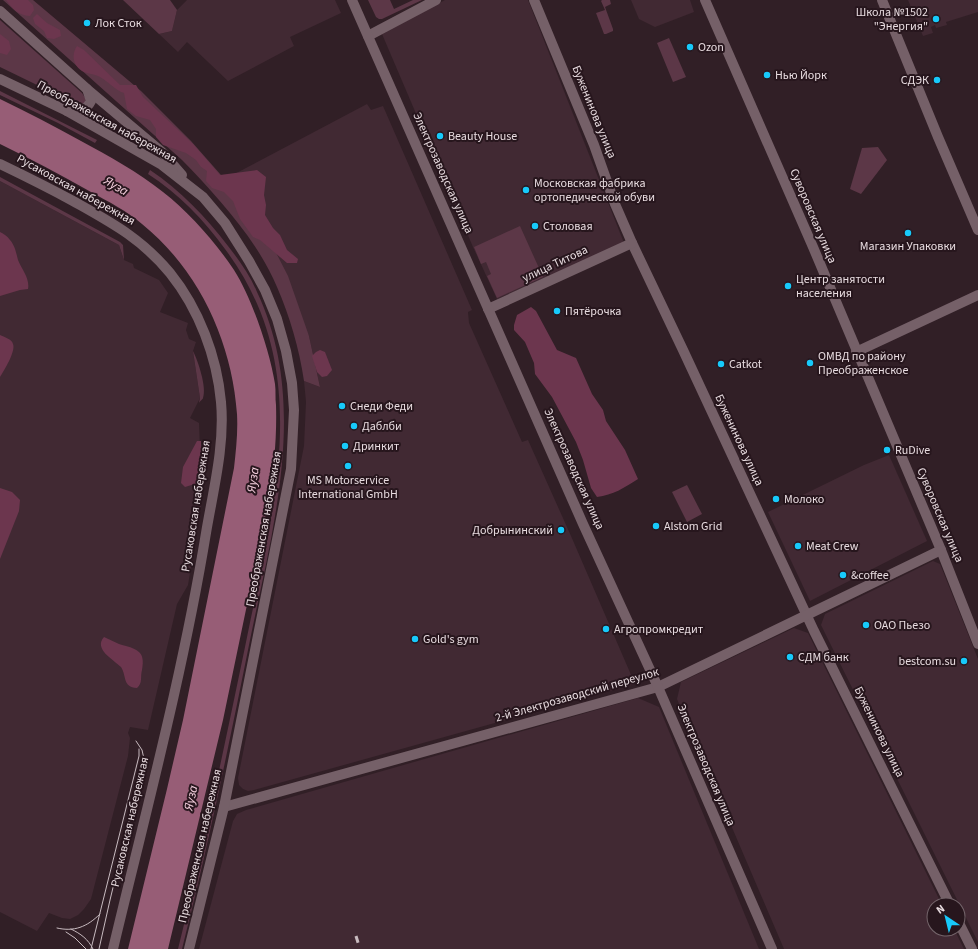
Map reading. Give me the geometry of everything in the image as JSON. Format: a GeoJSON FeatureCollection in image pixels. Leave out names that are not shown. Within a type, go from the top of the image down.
{"type":"FeatureCollection","features":[{"type":"Feature","properties":{"kind":"street","name":"Электрозаводская улица"},"geometry":{"type":"LineString","coordinates":[[352,0],[588,536],[658,687],[772,949]]}},
{"type":"Feature","properties":{"kind":"street"},"geometry":{"type":"LineString","coordinates":[[368,36],[436,0]]}},
{"type":"Feature","properties":{"kind":"street","name":"Буженинова улица"},"geometry":{"type":"LineString","coordinates":[[534,0],[594,145],[615,204],[632,243],[684,350],[807,616],[946,897]]}},
{"type":"Feature","properties":{"kind":"street","name":"Суворовская улица"},"geometry":{"type":"LineString","coordinates":[[705,0],[941,550],[978,644]]}},
{"type":"Feature","properties":{"kind":"street"},"geometry":{"type":"LineString","coordinates":[[882,0],[978,230]]}},
{"type":"Feature","properties":{"kind":"street"},"geometry":{"type":"LineString","coordinates":[[0,11],[87,89],[162,152],[203,197]]}},
{"type":"Feature","properties":{"kind":"street","name":"Преображенская набережная"},"geometry":{"type":"LineString","coordinates":[[0,79],[65,110],[162,165],[203,197],[225,223],[265,290],[277,319],[286,351],[292,383],[294,410],[291,469],[224,807],[189,949]]}},
{"type":"Feature","properties":{"kind":"street"},"geometry":{"type":"LineString","coordinates":[[65,110],[74,112],[88,107],[91,101],[87,89]]}},
{"type":"Feature","properties":{"kind":"street","name":"Русаковская набережная"},"geometry":{"type":"LineString","coordinates":[[0,164],[106,219],[132,236],[153,254],[171,275],[188,299],[199,321],[208,341],[220,389],[222,419],[219,454],[197,587],[170,711],[113,949]]}},
{"type":"Feature","properties":{"kind":"street","name":"улица Титова"},"geometry":{"type":"LineString","coordinates":[[488,309],[632,243]]}},
{"type":"Feature","properties":{"kind":"street"},"geometry":{"type":"LineString","coordinates":[[856,352],[978,295]]}},
{"type":"Feature","properties":{"kind":"street","name":"2-й Электрозаводский переулок"},"geometry":{"type":"LineString","coordinates":[[224,807],[658,687],[941,550]]}},
{"type":"Feature","properties":{"kind":"street"},"geometry":{"type":"LineString","coordinates":[[966,937],[972,949]]}},
{"type":"Feature","properties":{"kind":"shaded area"},"geometry":{"type":"Polygon","coordinates":[[[3,0],[33,0],[141,91],[191,141],[243,200],[269,239],[288,276],[309,336],[320,387],[304,381],[294,333],[277,287],[259,253],[236,220],[182,160],[3,0]]]}},
{"type":"Feature","properties":{"kind":"shaded area"},"geometry":{"type":"Polygon","coordinates":[[[6,0],[28,0],[33,5],[34,10],[30,16],[19,13],[13,9],[6,0]]]}},
{"type":"Feature","properties":{"kind":"shaded area"},"geometry":{"type":"Polygon","coordinates":[[[123,0],[170,0],[177,10],[172,31],[159,34],[123,0]]]}},
{"type":"Feature","properties":{"kind":"shaded area"},"geometry":{"type":"Polygon","coordinates":[[[187,0],[335,0],[341,13],[290,37],[294,46],[228,81],[187,42],[178,52],[159,34],[172,31],[177,10],[187,0]]]}},
{"type":"Feature","properties":{"kind":"shaded area"},"geometry":{"type":"Polygon","coordinates":[[[368,0],[390,0],[394,9],[413,0],[422,0],[382,19],[379,19],[376,17],[368,0]]]}},
{"type":"Feature","properties":{"kind":"shaded area"},"geometry":{"type":"Polygon","coordinates":[[[445,0],[528,0],[624,243],[497,299],[473,247],[382,34],[445,0]]]}},
{"type":"Feature","properties":{"kind":"shaded area"},"geometry":{"type":"Polygon","coordinates":[[[610,0],[611,4],[605,7],[613,31],[606,34],[604,34],[596,13],[605,10],[601,1],[610,0]]]}},
{"type":"Feature","properties":{"kind":"shaded area"},"geometry":{"type":"Polygon","coordinates":[[[631,0],[690,0],[694,12],[655,27],[639,19],[631,0]]]}},
{"type":"Feature","properties":{"kind":"shaded area","name":"Школа №1502 \"Энергия\""},"geometry":{"type":"Polygon","coordinates":[[[908,0],[978,0],[978,12],[946,22],[947,25],[936,28],[935,25],[931,27],[933,33],[923,36],[908,0]]]}},
{"type":"Feature","properties":{"kind":"shaded area"},"geometry":{"type":"Polygon","coordinates":[[[37,14],[47,23],[60,30],[61,36],[54,39],[47,38],[44,31],[35,24],[33,18],[37,14]]]}},
{"type":"Feature","properties":{"kind":"shaded area"},"geometry":{"type":"Polygon","coordinates":[[[0,20],[82,93],[86,99],[85,103],[81,105],[70,101],[0,67],[0,20]]]}},
{"type":"Feature","properties":{"kind":"shaded area"},"geometry":{"type":"Polygon","coordinates":[[[0,34],[9,41],[11,49],[7,55],[0,53],[0,34]]]}},
{"type":"Feature","properties":{"kind":"shaded area"},"geometry":{"type":"Polygon","coordinates":[[[669,38],[686,77],[673,82],[657,43],[669,38]]]}},
{"type":"Feature","properties":{"kind":"shaded area"},"geometry":{"type":"Polygon","coordinates":[[[77,46],[84,50],[120,85],[136,85],[143,97],[193,144],[220,175],[257,170],[266,177],[264,195],[266,205],[265,215],[273,228],[280,235],[287,250],[298,259],[297,263],[287,263],[260,240],[253,237],[240,219],[233,201],[224,192],[212,188],[206,181],[207,171],[186,153],[163,145],[156,137],[156,129],[150,120],[136,116],[127,109],[124,93],[100,77],[79,69],[74,60],[74,53],[77,46]]]}},
{"type":"Feature","properties":{"kind":"shaded area"},"geometry":{"type":"Polygon","coordinates":[[[0,91],[97,140],[95,143],[0,95],[0,91]]]}},
{"type":"Feature","properties":{"kind":"shaded area"},"geometry":{"type":"Polygon","coordinates":[[[367,104],[371,110],[383,106],[472,310],[468,312],[469,323],[522,442],[528,440],[635,684],[248,791],[239,785],[238,778],[304,446],[306,402],[304,381],[320,387],[309,336],[225,179],[367,104]]]}},
{"type":"Feature","properties":{"kind":"shaded area"},"geometry":{"type":"Polygon","coordinates":[[[878,147],[887,160],[861,194],[850,189],[862,148],[878,147]]]}},
{"type":"Feature","properties":{"kind":"shaded area"},"geometry":{"type":"Polygon","coordinates":[[[150,170],[172,186],[202,214],[232,251],[251,280],[273,335],[282,380],[284,425],[281,470],[267,561],[217,800],[182,949],[178,949],[213,798],[266,544],[275,493],[280,443],[279,393],[271,344],[253,296],[225,249],[208,228],[180,198],[148,174],[150,170]]]}},
{"type":"Feature","properties":{"kind":"shaded area"},"geometry":{"type":"Polygon","coordinates":[[[0,177],[120,242],[123,245],[124,260],[119,245],[0,181],[0,177]]]}},
{"type":"Feature","properties":{"kind":"shaded area"},"geometry":{"type":"Polygon","coordinates":[[[0,181],[119,245],[124,260],[133,264],[134,268],[159,280],[168,293],[160,312],[188,323],[186,330],[189,339],[196,342],[193,351],[200,398],[190,418],[199,423],[202,501],[188,585],[177,604],[148,730],[130,727],[128,733],[130,738],[128,756],[91,899],[78,915],[70,919],[62,918],[49,913],[37,931],[0,912],[0,181]]]}},
{"type":"Feature","properties":{"kind":"shaded area"},"geometry":{"type":"Polygon","coordinates":[[[520,226],[543,277],[497,298],[487,276],[491,274],[486,262],[481,264],[474,247],[520,226]]]}},
{"type":"Feature","properties":{"kind":"shaded area"},"geometry":{"type":"Polygon","coordinates":[[[0,232],[8,237],[15,249],[18,260],[28,281],[28,289],[0,296],[0,232]]]}},
{"type":"Feature","properties":{"kind":"shaded area"},"geometry":{"type":"Polygon","coordinates":[[[531,307],[536,311],[557,350],[576,358],[592,394],[603,410],[606,421],[625,450],[638,479],[618,491],[597,497],[591,488],[576,442],[552,397],[535,374],[534,363],[525,342],[514,330],[517,315],[531,307]]]}},
{"type":"Feature","properties":{"kind":"shaded area"},"geometry":{"type":"Polygon","coordinates":[[[0,335],[11,341],[13,344],[13,351],[0,377],[0,335]]]}},
{"type":"Feature","properties":{"kind":"shaded area"},"geometry":{"type":"Polygon","coordinates":[[[320,350],[325,352],[332,370],[327,376],[322,377],[317,372],[312,356],[320,350]]]}},
{"type":"Feature","properties":{"kind":"shaded area"},"geometry":{"type":"Polygon","coordinates":[[[193,351],[204,387],[203,398],[199,403],[200,398],[193,351]]]}},
{"type":"Feature","properties":{"kind":"shaded area"},"geometry":{"type":"Polygon","coordinates":[[[197,441],[201,441],[202,472],[198,483],[185,487],[181,483],[183,467],[197,441]]]}},
{"type":"Feature","properties":{"kind":"shaded area"},"geometry":{"type":"Polygon","coordinates":[[[889,455],[927,541],[810,601],[768,512],[864,465],[889,455]]]}},
{"type":"Feature","properties":{"kind":"shaded area"},"geometry":{"type":"Polygon","coordinates":[[[687,485],[702,514],[687,522],[672,492],[687,485]]]}},
{"type":"Feature","properties":{"kind":"shaded area"},"geometry":{"type":"Polygon","coordinates":[[[0,488],[12,492],[20,500],[19,511],[0,559],[0,488]]]}},
{"type":"Feature","properties":{"kind":"shaded area"},"geometry":{"type":"Polygon","coordinates":[[[933,561],[940,564],[978,659],[978,942],[966,918],[966,897],[956,897],[821,625],[825,614],[933,561]]]}},
{"type":"Feature","properties":{"kind":"shaded area"},"geometry":{"type":"Polygon","coordinates":[[[794,628],[808,633],[938,897],[926,897],[926,937],[958,937],[964,949],[784,949],[677,699],[681,682],[794,628]]]}},
{"type":"Feature","properties":{"kind":"shaded area"},"geometry":{"type":"Polygon","coordinates":[[[104,637],[135,649],[141,654],[143,663],[141,680],[137,688],[129,686],[121,667],[103,650],[101,641],[104,637]]]}},
{"type":"Feature","properties":{"kind":"shaded area"},"geometry":{"type":"Polygon","coordinates":[[[638,698],[659,707],[759,949],[199,949],[233,821],[237,814],[246,810],[638,698]]]}},
{"type":"Feature","properties":{"kind":"water","name":"Яуза"},"geometry":{"type":"Polygon","coordinates":[[[0,99],[102,152],[133,171],[163,192],[192,218],[219,249],[241,282],[254,310],[265,341],[273,371],[276,405],[276,429],[274,464],[269,499],[223,720],[168,949],[128,949],[183,720],[234,468],[237,441],[237,414],[234,387],[220,334],[196,285],[180,263],[162,242],[136,219],[124,211],[57,173],[0,144],[0,99]]]}},
{"type":"Feature","properties":{"kind":"tram line"},"geometry":{"type":"LineString","coordinates":[[99,949],[144,759],[142,750],[136,741]]}},
{"type":"Feature","properties":{"kind":"tram line"},"geometry":{"type":"LineString","coordinates":[[91,949],[139,756],[139,749]]}},
{"type":"Feature","properties":{"kind":"tram line"},"geometry":{"type":"LineString","coordinates":[[57,928],[75,929],[85,925],[100,914]]}},
{"type":"Feature","properties":{"kind":"tram line"},"geometry":{"type":"LineString","coordinates":[[71,929],[84,937],[93,949]]}},
{"type":"Feature","properties":{"kind":"tram line"},"geometry":{"type":"LineString","coordinates":[[66,932],[75,938],[86,949]]}},
{"type":"Feature","properties":{"kind":"railway"},"geometry":{"type":"LineString","coordinates":[[356,936],[360,949]]}},
{"type":"Feature","properties":{"kind":"place","name":"Школа №1502 \"Энергия\""},"geometry":{"type":"Point","coordinates":[936,19]}},
{"type":"Feature","properties":{"kind":"place","name":"Лок Сток"},"geometry":{"type":"Point","coordinates":[87,23]}},
{"type":"Feature","properties":{"kind":"place","name":"Ozon"},"geometry":{"type":"Point","coordinates":[690,47]}},
{"type":"Feature","properties":{"kind":"place","name":"Нью Йорк"},"geometry":{"type":"Point","coordinates":[767,75]}},
{"type":"Feature","properties":{"kind":"place","name":"СДЭК"},"geometry":{"type":"Point","coordinates":[937,80]}},
{"type":"Feature","properties":{"kind":"place","name":"Beauty House"},"geometry":{"type":"Point","coordinates":[440,136]}},
{"type":"Feature","properties":{"kind":"place","name":"Московская фабрика ортопедической обуви"},"geometry":{"type":"Point","coordinates":[526,190]}},
{"type":"Feature","properties":{"kind":"place","name":"Столовая"},"geometry":{"type":"Point","coordinates":[535,226]}},
{"type":"Feature","properties":{"kind":"place","name":"Магазин Упаковки"},"geometry":{"type":"Point","coordinates":[908,233]}},
{"type":"Feature","properties":{"kind":"place","name":"Центр занятости населения"},"geometry":{"type":"Point","coordinates":[788,286]}},
{"type":"Feature","properties":{"kind":"place","name":"Пятёрочка"},"geometry":{"type":"Point","coordinates":[557,311]}},
{"type":"Feature","properties":{"kind":"place","name":"ОМВД по району Преображенское"},"geometry":{"type":"Point","coordinates":[810,363]}},
{"type":"Feature","properties":{"kind":"place","name":"Catkot"},"geometry":{"type":"Point","coordinates":[721,364]}},
{"type":"Feature","properties":{"kind":"place","name":"Снеди Феди"},"geometry":{"type":"Point","coordinates":[342,406]}},
{"type":"Feature","properties":{"kind":"place","name":"Даблби"},"geometry":{"type":"Point","coordinates":[354,426]}},
{"type":"Feature","properties":{"kind":"place","name":"Дринкит"},"geometry":{"type":"Point","coordinates":[345,446]}},
{"type":"Feature","properties":{"kind":"place","name":"RuDive"},"geometry":{"type":"Point","coordinates":[887,450]}},
{"type":"Feature","properties":{"kind":"place","name":"MS Motorservice International GmbH"},"geometry":{"type":"Point","coordinates":[348,466]}},
{"type":"Feature","properties":{"kind":"place","name":"Молоко"},"geometry":{"type":"Point","coordinates":[776,499]}},
{"type":"Feature","properties":{"kind":"place","name":"Alstom Grid"},"geometry":{"type":"Point","coordinates":[656,526]}},
{"type":"Feature","properties":{"kind":"place","name":"Добрынинский"},"geometry":{"type":"Point","coordinates":[561,530]}},
{"type":"Feature","properties":{"kind":"place","name":"Meat Crew"},"geometry":{"type":"Point","coordinates":[798,546]}},
{"type":"Feature","properties":{"kind":"place","name":"&coffee"},"geometry":{"type":"Point","coordinates":[843,575]}},
{"type":"Feature","properties":{"kind":"place","name":"ОАО Пьезо"},"geometry":{"type":"Point","coordinates":[866,625]}},
{"type":"Feature","properties":{"kind":"place","name":"Агропромкредит"},"geometry":{"type":"Point","coordinates":[606,629]}},
{"type":"Feature","properties":{"kind":"place","name":"Gold's gym"},"geometry":{"type":"Point","coordinates":[415,639]}},
{"type":"Feature","properties":{"kind":"place","name":"СДМ банк"},"geometry":{"type":"Point","coordinates":[790,657]}},
{"type":"Feature","properties":{"kind":"place","name":"bestcom.su"},"geometry":{"type":"Point","coordinates":[964,661]}}]}
